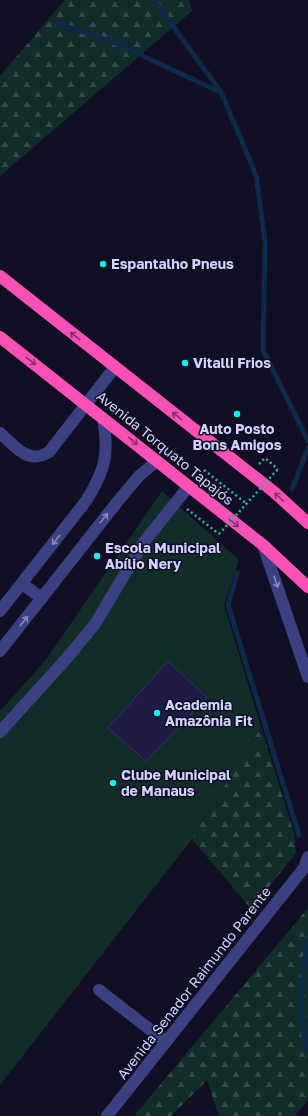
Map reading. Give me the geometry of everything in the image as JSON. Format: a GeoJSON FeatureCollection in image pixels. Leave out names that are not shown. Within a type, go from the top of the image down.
{"type":"FeatureCollection","features":[{"type":"Feature","properties":{"kind":"highway"},"geometry":{"type":"LineString","coordinates":[[0,276],[274,492],[308,523]]}},
{"type":"Feature","properties":{"kind":"highway","name":"Avenida Torquato Tapajós"},"geometry":{"type":"LineString","coordinates":[[0,337],[263,545],[308,587]]}},
{"type":"Feature","properties":{"kind":"street"},"geometry":{"type":"LineString","coordinates":[[0,433],[26,455],[33,458],[41,457],[49,452],[115,368]]}},
{"type":"Feature","properties":{"kind":"street"},"geometry":{"type":"LineString","coordinates":[[0,612],[86,501],[97,484],[104,464],[107,444],[103,418]]}},
{"type":"Feature","properties":{"kind":"street"},"geometry":{"type":"LineString","coordinates":[[0,651],[122,496],[139,476],[158,461]]}},
{"type":"Feature","properties":{"kind":"street"},"geometry":{"type":"LineString","coordinates":[[0,732],[67,658],[94,624],[144,542],[188,487]]}},
{"type":"Feature","properties":{"kind":"street"},"geometry":{"type":"LineString","coordinates":[[263,545],[308,678]]}},
{"type":"Feature","properties":{"kind":"street"},"geometry":{"type":"LineString","coordinates":[[22,584],[42,598]]}},
{"type":"Feature","properties":{"kind":"street","name":"Avenida Senador Raimundo Parente"},"geometry":{"type":"LineString","coordinates":[[107,1116],[307,863]]}},
{"type":"Feature","properties":{"kind":"street"},"geometry":{"type":"LineString","coordinates":[[100,990],[166,1042]]}},
{"type":"Feature","properties":{"kind":"path"},"geometry":{"type":"LineString","coordinates":[[200,518],[219,534],[278,469],[265,458]]}},
{"type":"Feature","properties":{"kind":"path"},"geometry":{"type":"LineString","coordinates":[[204,470],[246,504]]}},
{"type":"Feature","properties":{"kind":"green space"},"geometry":{"type":"Polygon","coordinates":[[[65,0],[189,0],[192,11],[0,176],[0,76],[65,0]]]}},
{"type":"Feature","properties":{"kind":"green space","name":"Clube Municipal de Manaus"},"geometry":{"type":"Polygon","coordinates":[[[162,491],[239,560],[224,605],[261,727],[192,839],[0,1085],[0,711],[45,661],[162,491]]]}},
{"type":"Feature","properties":{"kind":"green space"},"geometry":{"type":"Polygon","coordinates":[[[261,727],[294,833],[296,853],[251,909],[192,839],[261,727]]]}},
{"type":"Feature","properties":{"kind":"green space"},"geometry":{"type":"Polygon","coordinates":[[[0,906],[12,909],[0,925],[0,906]]]}},
{"type":"Feature","properties":{"kind":"green space"},"geometry":{"type":"Polygon","coordinates":[[[308,908],[308,1100],[295,1116],[219,1116],[207,1080],[171,1116],[134,1116],[308,908]]]}},
{"type":"Feature","properties":{"kind":"building","name":"Academia Amazônia Fit"},"geometry":{"type":"Polygon","coordinates":[[[168,661],[207,698],[146,761],[108,728],[168,661]]]}},
{"type":"Feature","properties":{"kind":"waterway"},"geometry":{"type":"LineString","coordinates":[[154,0],[221,92],[256,175],[265,241],[263,350],[308,441]]}},
{"type":"Feature","properties":{"kind":"waterway"},"geometry":{"type":"LineString","coordinates":[[57,23],[113,42],[220,92]]}},
{"type":"Feature","properties":{"kind":"waterway"},"geometry":{"type":"LineString","coordinates":[[292,489],[308,448]]}},
{"type":"Feature","properties":{"kind":"waterway"},"geometry":{"type":"LineString","coordinates":[[237,573],[228,605],[299,835]]}},
{"type":"Feature","properties":{"kind":"waterway"},"geometry":{"type":"LineString","coordinates":[[308,938],[301,1009],[304,1037],[308,1050]]}},
{"type":"Feature","properties":{"kind":"place","name":"Espantalho Pneus"},"geometry":{"type":"Point","coordinates":[103,264]}},
{"type":"Feature","properties":{"kind":"place","name":"Vitalli Frios"},"geometry":{"type":"Point","coordinates":[185,363]}},
{"type":"Feature","properties":{"kind":"place","name":"Auto Posto Bons Amigos"},"geometry":{"type":"Point","coordinates":[237,414]}},
{"type":"Feature","properties":{"kind":"place","name":"Escola Municipal Abílio Nery"},"geometry":{"type":"Point","coordinates":[97,556]}},
{"type":"Feature","properties":{"kind":"place","name":"Academia Amazônia Fit"},"geometry":{"type":"Point","coordinates":[157,713]}},
{"type":"Feature","properties":{"kind":"place","name":"Clube Municipal de Manaus"},"geometry":{"type":"Point","coordinates":[113,783]}}]}
